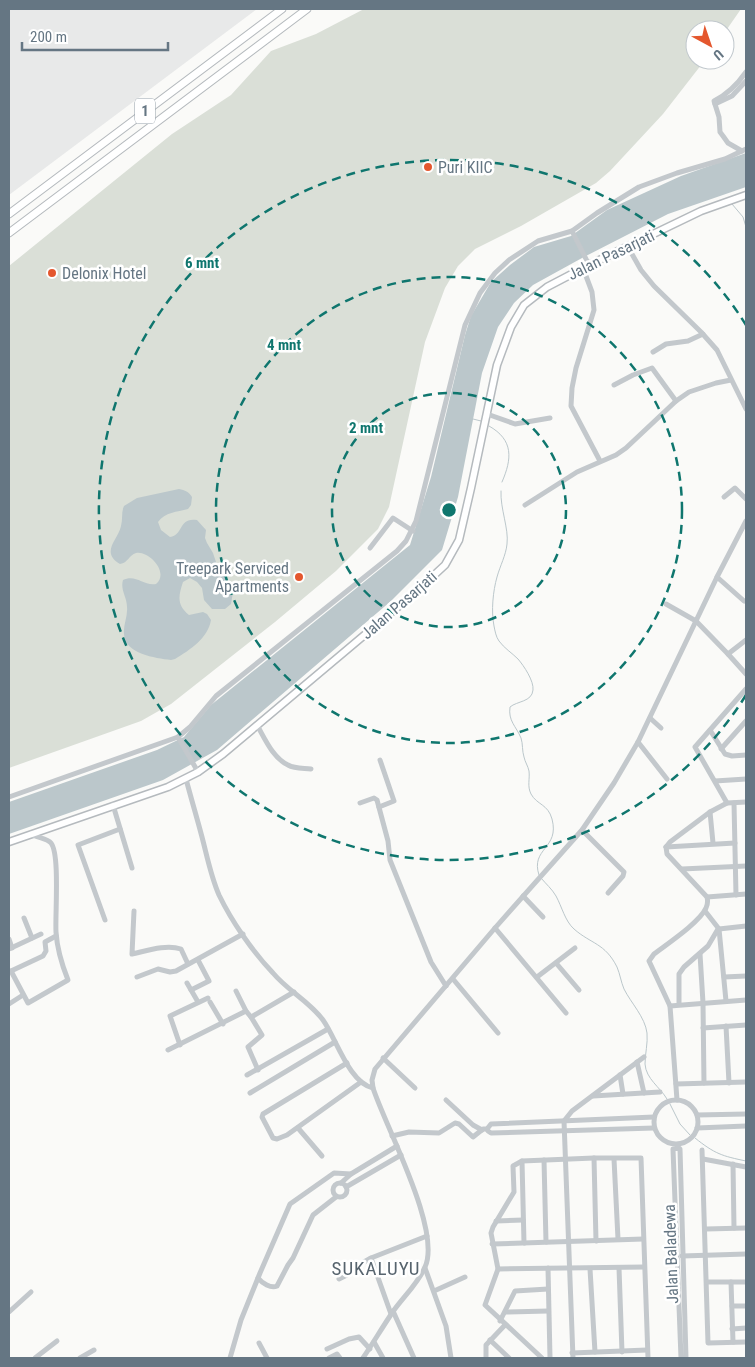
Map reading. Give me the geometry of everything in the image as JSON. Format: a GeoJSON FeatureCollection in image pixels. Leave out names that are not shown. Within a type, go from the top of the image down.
{"type":"FeatureCollection","features":[{"type":"Feature","properties":{"kind":"highway","name":"1"},"geometry":{"type":"LineString","coordinates":[[9,214],[282,9]]}},
{"type":"Feature","properties":{"kind":"highway","name":"1"},"geometry":{"type":"LineString","coordinates":[[9,233],[307,9]]}},
{"type":"Feature","properties":{"kind":"main road","name":"Jalan Pasarjati"},"geometry":{"type":"LineString","coordinates":[[9,842],[186,779],[196,769],[219,758],[418,590],[444,565],[455,548],[462,531],[497,365],[504,344],[520,312],[538,293],[586,266],[700,211],[746,195]]}},
{"type":"Feature","properties":{"kind":"street"},"geometry":{"type":"LineString","coordinates":[[714,102],[730,91],[746,72]]}},
{"type":"Feature","properties":{"kind":"street"},"geometry":{"type":"LineString","coordinates":[[714,102],[732,96],[746,81]]}},
{"type":"Feature","properties":{"kind":"street"},"geometry":{"type":"LineString","coordinates":[[714,102],[720,117],[720,132],[728,143],[744,150]]}},
{"type":"Feature","properties":{"kind":"street"},"geometry":{"type":"LineString","coordinates":[[9,797],[178,737],[190,727],[216,696],[406,542],[413,531],[425,490],[435,442],[465,325],[480,293],[502,265],[526,248],[543,239],[574,233],[597,212],[639,187],[677,173],[725,159],[744,150]]}},
{"type":"Feature","properties":{"kind":"street"},"geometry":{"type":"LineString","coordinates":[[574,233],[585,257],[594,310],[576,368],[570,406],[600,462]]}},
{"type":"Feature","properties":{"kind":"street"},"geometry":{"type":"LineString","coordinates":[[628,247],[641,270],[654,286],[703,334],[721,356],[746,409]]}},
{"type":"Feature","properties":{"kind":"street"},"geometry":{"type":"LineString","coordinates":[[653,352],[666,344],[688,341],[703,334]]}},
{"type":"Feature","properties":{"kind":"street"},"geometry":{"type":"LineString","coordinates":[[614,385],[652,368],[676,401]]}},
{"type":"Feature","properties":{"kind":"street"},"geometry":{"type":"LineString","coordinates":[[525,505],[577,472],[616,455],[676,401],[692,391],[731,380]]}},
{"type":"Feature","properties":{"kind":"street"},"geometry":{"type":"LineString","coordinates":[[487,414],[519,424],[550,418]]}},
{"type":"Feature","properties":{"kind":"street"},"geometry":{"type":"LineString","coordinates":[[724,497],[735,488],[746,499]]}},
{"type":"Feature","properties":{"kind":"street"},"geometry":{"type":"LineString","coordinates":[[370,548],[392,518],[413,531]]}},
{"type":"Feature","properties":{"kind":"street"},"geometry":{"type":"LineString","coordinates":[[363,1358],[392,1313],[425,1268],[429,1250],[417,1198],[373,1088],[373,1074],[383,1058],[582,830],[614,783],[638,742],[717,577],[746,522]]}},
{"type":"Feature","properties":{"kind":"street"},"geometry":{"type":"LineString","coordinates":[[717,577],[744,601]]}},
{"type":"Feature","properties":{"kind":"street"},"geometry":{"type":"LineString","coordinates":[[666,604],[696,621],[746,674]]}},
{"type":"Feature","properties":{"kind":"street"},"geometry":{"type":"LineString","coordinates":[[728,654],[746,640]]}},
{"type":"Feature","properties":{"kind":"street"},"geometry":{"type":"LineString","coordinates":[[727,803],[695,749],[696,745],[746,689]]}},
{"type":"Feature","properties":{"kind":"street"},"geometry":{"type":"LineString","coordinates":[[650,718],[661,728]]}},
{"type":"Feature","properties":{"kind":"street"},"geometry":{"type":"LineString","coordinates":[[721,748],[746,721]]}},
{"type":"Feature","properties":{"kind":"street"},"geometry":{"type":"LineString","coordinates":[[257,725],[267,744],[281,761],[289,766],[311,769]]}},
{"type":"Feature","properties":{"kind":"street"},"geometry":{"type":"LineString","coordinates":[[710,730],[728,756],[746,755]]}},
{"type":"Feature","properties":{"kind":"street"},"geometry":{"type":"LineString","coordinates":[[178,737],[196,769]]}},
{"type":"Feature","properties":{"kind":"street"},"geometry":{"type":"LineString","coordinates":[[638,742],[667,779]]}},
{"type":"Feature","properties":{"kind":"street"},"geometry":{"type":"LineString","coordinates":[[379,807],[394,801],[380,760]]}},
{"type":"Feature","properties":{"kind":"street"},"geometry":{"type":"LineString","coordinates":[[186,779],[217,889],[226,908],[242,934],[273,974],[316,1011],[328,1028],[347,1063],[361,1082],[367,1087],[373,1088]]}},
{"type":"Feature","properties":{"kind":"street"},"geometry":{"type":"LineString","coordinates":[[715,781],[746,779]]}},
{"type":"Feature","properties":{"kind":"street"},"geometry":{"type":"LineString","coordinates":[[360,803],[375,798],[388,841],[390,860],[431,962],[446,986]]}},
{"type":"Feature","properties":{"kind":"street"},"geometry":{"type":"LineString","coordinates":[[677,1100],[670,1006],[650,964],[650,960],[705,911],[708,903],[707,896],[667,854],[666,848],[670,842],[710,812],[727,803],[746,802]]}},
{"type":"Feature","properties":{"kind":"street"},"geometry":{"type":"LineString","coordinates":[[734,803],[736,895]]}},
{"type":"Feature","properties":{"kind":"street"},"geometry":{"type":"LineString","coordinates":[[113,805],[132,868]]}},
{"type":"Feature","properties":{"kind":"street"},"geometry":{"type":"LineString","coordinates":[[710,812],[713,843]]}},
{"type":"Feature","properties":{"kind":"street"},"geometry":{"type":"LineString","coordinates":[[105,920],[78,845],[120,829]]}},
{"type":"Feature","properties":{"kind":"street"},"geometry":{"type":"LineString","coordinates":[[582,830],[624,872],[623,876],[608,893]]}},
{"type":"Feature","properties":{"kind":"street"},"geometry":{"type":"LineString","coordinates":[[31,834],[47,840],[53,848],[56,866],[56,936],[60,959],[68,980],[28,1003],[10,972],[43,956],[46,951],[45,942],[56,936]]}},
{"type":"Feature","properties":{"kind":"street"},"geometry":{"type":"LineString","coordinates":[[666,848],[713,843],[735,843]]}},
{"type":"Feature","properties":{"kind":"street"},"geometry":{"type":"LineString","coordinates":[[682,869],[746,866]]}},
{"type":"Feature","properties":{"kind":"street"},"geometry":{"type":"LineString","coordinates":[[707,896],[746,894]]}},
{"type":"Feature","properties":{"kind":"street"},"geometry":{"type":"LineString","coordinates":[[523,896],[543,917]]}},
{"type":"Feature","properties":{"kind":"street"},"geometry":{"type":"LineString","coordinates":[[134,911],[132,954],[165,948],[179,948],[188,964]]}},
{"type":"Feature","properties":{"kind":"street"},"geometry":{"type":"LineString","coordinates":[[705,911],[718,929],[726,1001]]}},
{"type":"Feature","properties":{"kind":"street"},"geometry":{"type":"LineString","coordinates":[[24,918],[32,938]]}},
{"type":"Feature","properties":{"kind":"street"},"geometry":{"type":"LineString","coordinates":[[718,929],[746,926]]}},
{"type":"Feature","properties":{"kind":"street"},"geometry":{"type":"LineString","coordinates":[[495,928],[566,1013]]}},
{"type":"Feature","properties":{"kind":"street"},"geometry":{"type":"LineString","coordinates":[[679,1004],[679,974],[684,966],[700,954],[711,942],[718,929]]}},
{"type":"Feature","properties":{"kind":"street"},"geometry":{"type":"LineString","coordinates":[[9,939],[10,948],[41,934]]}},
{"type":"Feature","properties":{"kind":"street"},"geometry":{"type":"LineString","coordinates":[[137,977],[158,969],[173,972],[198,960],[242,934]]}},
{"type":"Feature","properties":{"kind":"street"},"geometry":{"type":"LineString","coordinates":[[537,977],[575,948]]}},
{"type":"Feature","properties":{"kind":"street"},"geometry":{"type":"LineString","coordinates":[[700,954],[704,1028],[704,1083]]}},
{"type":"Feature","properties":{"kind":"street"},"geometry":{"type":"LineString","coordinates":[[191,990],[209,981],[198,960]]}},
{"type":"Feature","properties":{"kind":"street"},"geometry":{"type":"LineString","coordinates":[[556,963],[579,990]]}},
{"type":"Feature","properties":{"kind":"street"},"geometry":{"type":"LineString","coordinates":[[724,978],[746,976]]}},
{"type":"Feature","properties":{"kind":"street"},"geometry":{"type":"LineString","coordinates":[[453,979],[498,1033]]}},
{"type":"Feature","properties":{"kind":"street"},"geometry":{"type":"LineString","coordinates":[[187,983],[198,1002]]}},
{"type":"Feature","properties":{"kind":"street"},"geometry":{"type":"LineString","coordinates":[[236,992],[262,1035],[248,1048],[258,1070]]}},
{"type":"Feature","properties":{"kind":"street"},"geometry":{"type":"LineString","coordinates":[[251,1017],[294,992]]}},
{"type":"Feature","properties":{"kind":"street"},"geometry":{"type":"LineString","coordinates":[[9,1004],[23,995]]}},
{"type":"Feature","properties":{"kind":"street"},"geometry":{"type":"LineString","coordinates":[[180,1045],[169,1017],[198,1002],[209,1000],[222,1024]]}},
{"type":"Feature","properties":{"kind":"street"},"geometry":{"type":"LineString","coordinates":[[670,1006],[746,1000]]}},
{"type":"Feature","properties":{"kind":"street"},"geometry":{"type":"LineString","coordinates":[[168,1050],[246,1011]]}},
{"type":"Feature","properties":{"kind":"street"},"geometry":{"type":"LineString","coordinates":[[704,1028],[746,1025]]}},
{"type":"Feature","properties":{"kind":"street"},"geometry":{"type":"LineString","coordinates":[[726,1026],[729,1083]]}},
{"type":"Feature","properties":{"kind":"street"},"geometry":{"type":"LineString","coordinates":[[247,1075],[328,1028]]}},
{"type":"Feature","properties":{"kind":"street"},"geometry":{"type":"LineString","coordinates":[[250,1093],[335,1042]]}},
{"type":"Feature","properties":{"kind":"street"},"geometry":{"type":"LineString","coordinates":[[644,1057],[569,1114],[564,1121],[564,1159],[572,1355],[647,1350]]}},
{"type":"Feature","properties":{"kind":"street"},"geometry":{"type":"LineString","coordinates":[[383,1058],[415,1088]]}},
{"type":"Feature","properties":{"kind":"street"},"geometry":{"type":"LineString","coordinates":[[637,1062],[644,1093]]}},
{"type":"Feature","properties":{"kind":"street"},"geometry":{"type":"LineString","coordinates":[[347,1063],[262,1115],[275,1139],[282,1138],[298,1128],[361,1082]]}},
{"type":"Feature","properties":{"kind":"street"},"geometry":{"type":"LineString","coordinates":[[620,1075],[623,1094]]}},
{"type":"Feature","properties":{"kind":"street"},"geometry":{"type":"LineString","coordinates":[[676,1084],[746,1082]]}},
{"type":"Feature","properties":{"kind":"street"},"geometry":{"type":"LineString","coordinates":[[592,1096],[660,1092]]}},
{"type":"Feature","properties":{"kind":"street"},"geometry":{"type":"LineString","coordinates":[[446,1100],[473,1125],[491,1133],[654,1128]]}},
{"type":"Feature","properties":{"kind":"street"},"geometry":{"type":"LineString","coordinates":[[677,1100],[690,1104],[697,1115],[698,1128],[686,1142],[673,1144],[661,1139],[654,1128],[654,1116],[663,1104],[677,1100]]}},
{"type":"Feature","properties":{"kind":"street"},"geometry":{"type":"LineString","coordinates":[[697,1115],[746,1114]]}},
{"type":"Feature","properties":{"kind":"street"},"geometry":{"type":"LineString","coordinates":[[392,1136],[409,1132],[440,1133],[455,1123],[459,1124],[473,1137],[491,1124],[654,1116]]}},
{"type":"Feature","properties":{"kind":"street"},"geometry":{"type":"LineString","coordinates":[[698,1128],[746,1126]]}},
{"type":"Feature","properties":{"kind":"street"},"geometry":{"type":"LineString","coordinates":[[298,1128],[322,1156]]}},
{"type":"Feature","properties":{"kind":"street"},"geometry":{"type":"LineString","coordinates":[[336,1196],[333,1190],[334,1186],[397,1146]]}},
{"type":"Feature","properties":{"kind":"street","name":"Jalan Baladewa"},"geometry":{"type":"LineString","coordinates":[[681,1358],[680,1256],[680,1149],[677,1148],[673,1150],[680,1256],[686,1358]]}},
{"type":"Feature","properties":{"kind":"street"},"geometry":{"type":"LineString","coordinates":[[702,1150],[707,1255],[708,1343],[746,1342]]}},
{"type":"Feature","properties":{"kind":"street"},"geometry":{"type":"LineString","coordinates":[[346,1187],[400,1155]]}},
{"type":"Feature","properties":{"kind":"street"},"geometry":{"type":"LineString","coordinates":[[594,1158],[596,1241]]}},
{"type":"Feature","properties":{"kind":"street"},"geometry":{"type":"LineString","coordinates":[[542,1358],[502,1323],[484,1303],[498,1270],[491,1233],[496,1221],[513,1195],[513,1166],[522,1161],[641,1158],[648,1358]]}},
{"type":"Feature","properties":{"kind":"street"},"geometry":{"type":"LineString","coordinates":[[614,1159],[618,1239]]}},
{"type":"Feature","properties":{"kind":"street"},"geometry":{"type":"LineString","coordinates":[[703,1159],[746,1167]]}},
{"type":"Feature","properties":{"kind":"street"},"geometry":{"type":"LineString","coordinates":[[544,1160],[546,1242]]}},
{"type":"Feature","properties":{"kind":"street"},"geometry":{"type":"LineString","coordinates":[[522,1161],[524,1243]]}},
{"type":"Feature","properties":{"kind":"street"},"geometry":{"type":"LineString","coordinates":[[368,1164],[373,1171]]}},
{"type":"Feature","properties":{"kind":"street"},"geometry":{"type":"LineString","coordinates":[[733,1164],[734,1228]]}},
{"type":"Feature","properties":{"kind":"street"},"geometry":{"type":"LineString","coordinates":[[230,1358],[241,1320],[290,1204],[334,1173],[351,1174]]}},
{"type":"Feature","properties":{"kind":"street"},"geometry":{"type":"LineString","coordinates":[[341,1183],[346,1187]]}},
{"type":"Feature","properties":{"kind":"street"},"geometry":{"type":"LineString","coordinates":[[258,1278],[272,1287],[277,1286],[293,1258],[313,1215],[336,1196],[343,1197],[347,1191],[346,1187]]}},
{"type":"Feature","properties":{"kind":"street"},"geometry":{"type":"LineString","coordinates":[[496,1221],[523,1220]]}},
{"type":"Feature","properties":{"kind":"street"},"geometry":{"type":"LineString","coordinates":[[706,1229],[746,1228]]}},
{"type":"Feature","properties":{"kind":"street"},"geometry":{"type":"LineString","coordinates":[[339,1279],[351,1273],[355,1267],[371,1258],[426,1236]]}},
{"type":"Feature","properties":{"kind":"street"},"geometry":{"type":"LineString","coordinates":[[492,1244],[643,1239]]}},
{"type":"Feature","properties":{"kind":"street"},"geometry":{"type":"LineString","coordinates":[[680,1256],[746,1254]]}},
{"type":"Feature","properties":{"kind":"street"},"geometry":{"type":"LineString","coordinates":[[371,1258],[392,1313],[414,1358]]}},
{"type":"Feature","properties":{"kind":"street"},"geometry":{"type":"LineString","coordinates":[[498,1270],[644,1267]]}},
{"type":"Feature","properties":{"kind":"street"},"geometry":{"type":"LineString","coordinates":[[425,1268],[446,1326],[451,1358]]}},
{"type":"Feature","properties":{"kind":"street"},"geometry":{"type":"LineString","coordinates":[[548,1268],[550,1358]]}},
{"type":"Feature","properties":{"kind":"street"},"geometry":{"type":"LineString","coordinates":[[619,1268],[622,1352]]}},
{"type":"Feature","properties":{"kind":"street"},"geometry":{"type":"LineString","coordinates":[[590,1269],[595,1352]]}},
{"type":"Feature","properties":{"kind":"street"},"geometry":{"type":"LineString","coordinates":[[434,1291],[465,1277]]}},
{"type":"Feature","properties":{"kind":"street"},"geometry":{"type":"LineString","coordinates":[[707,1282],[746,1282]]}},
{"type":"Feature","properties":{"kind":"street"},"geometry":{"type":"LineString","coordinates":[[732,1282],[733,1342]]}},
{"type":"Feature","properties":{"kind":"street"},"geometry":{"type":"LineString","coordinates":[[486,1358],[485,1349],[502,1323],[515,1291],[548,1289]]}},
{"type":"Feature","properties":{"kind":"street"},"geometry":{"type":"LineString","coordinates":[[9,1312],[31,1292]]}},
{"type":"Feature","properties":{"kind":"street"},"geometry":{"type":"LineString","coordinates":[[732,1306],[746,1306]]}},
{"type":"Feature","properties":{"kind":"street"},"geometry":{"type":"LineString","coordinates":[[505,1312],[548,1311]]}},
{"type":"Feature","properties":{"kind":"street"},"geometry":{"type":"LineString","coordinates":[[732,1329],[746,1328]]}},
{"type":"Feature","properties":{"kind":"street"},"geometry":{"type":"LineString","coordinates":[[327,1349],[352,1338],[359,1337],[370,1349]]}},
{"type":"Feature","properties":{"kind":"street"},"geometry":{"type":"LineString","coordinates":[[490,1340],[509,1358]]}},
{"type":"Feature","properties":{"kind":"street"},"geometry":{"type":"LineString","coordinates":[[35,1358],[58,1341]]}},
{"type":"Feature","properties":{"kind":"street"},"geometry":{"type":"LineString","coordinates":[[374,1342],[383,1358]]}},
{"type":"Feature","properties":{"kind":"street"},"geometry":{"type":"LineString","coordinates":[[259,1343],[266,1358]]}},
{"type":"Feature","properties":{"kind":"street"},"geometry":{"type":"LineString","coordinates":[[80,1358],[94,1350]]}},
{"type":"Feature","properties":{"kind":"street"},"geometry":{"type":"LineString","coordinates":[[329,1358],[336,1354],[340,1358]]}},
{"type":"Feature","properties":{"kind":"shaded area"},"geometry":{"type":"Polygon","coordinates":[[[9,9],[257,9],[9,195],[9,9]]]}},
{"type":"Feature","properties":{"kind":"shaded area"},"geometry":{"type":"Polygon","coordinates":[[[364,9],[741,9],[733,20],[685,20],[685,70],[697,70],[663,114],[610,171],[596,183],[521,226],[475,249],[458,266],[445,288],[425,342],[389,507],[378,529],[336,571],[171,704],[141,721],[9,768],[9,266],[172,134],[231,95],[271,51],[316,34],[364,9]]]}},
{"type":"Feature","properties":{"kind":"shaded area"},"geometry":{"type":"Polygon","coordinates":[[[746,153],[746,187],[668,214],[533,285],[514,303],[498,327],[482,373],[458,497],[442,550],[391,601],[217,750],[163,780],[9,834],[9,802],[157,750],[184,737],[211,705],[410,545],[431,477],[465,335],[471,316],[491,282],[534,247],[571,236],[607,210],[681,176],[746,153]]]}},
{"type":"Feature","properties":{"kind":"shaded area"},"geometry":{"type":"Polygon","coordinates":[[[179,489],[191,495],[191,505],[188,509],[164,516],[158,522],[161,530],[170,537],[174,536],[187,521],[197,520],[206,530],[205,538],[207,543],[218,568],[228,581],[233,592],[231,604],[225,609],[212,609],[204,600],[202,588],[197,582],[190,578],[183,582],[180,592],[182,608],[189,615],[203,612],[211,620],[206,632],[198,643],[171,660],[142,654],[130,646],[124,634],[127,603],[122,587],[123,580],[132,578],[156,584],[160,579],[159,568],[151,558],[141,553],[134,554],[120,564],[111,555],[111,550],[121,526],[124,506],[137,498],[179,489]]]}},
{"type":"Feature","properties":{"kind":"waterway"},"geometry":{"type":"LineString","coordinates":[[732,204],[743,217],[746,227]]}},
{"type":"Feature","properties":{"kind":"waterway"},"geometry":{"type":"LineString","coordinates":[[473,419],[481,421]]}},
{"type":"Feature","properties":{"kind":"waterway"},"geometry":{"type":"LineString","coordinates":[[489,426],[503,437],[509,451],[508,466],[502,482]]}},
{"type":"Feature","properties":{"kind":"waterway"},"geometry":{"type":"LineString","coordinates":[[501,491],[507,544],[494,588],[493,620],[498,639],[520,662],[533,686],[530,697],[510,707],[510,712],[511,720],[522,740],[523,755],[529,771],[531,794],[533,798],[548,810],[552,819],[552,837],[538,859],[539,875]]}},
{"type":"Feature","properties":{"kind":"waterway"},"geometry":{"type":"LineString","coordinates":[[541,878],[554,893],[571,926],[603,948],[617,967],[624,989],[646,1027],[646,1069],[651,1079],[667,1099]]}},
{"type":"Feature","properties":{"kind":"waterway"},"geometry":{"type":"LineString","coordinates":[[670,1104],[680,1124],[690,1135]]}},
{"type":"Feature","properties":{"kind":"waterway"},"geometry":{"type":"LineString","coordinates":[[695,1138],[719,1154],[746,1161]]}},
{"type":"Feature","properties":{"kind":"place","name":"Puri KIIC"},"geometry":{"type":"Point","coordinates":[428,167]}},
{"type":"Feature","properties":{"kind":"place","name":"Delonix Hotel"},"geometry":{"type":"Point","coordinates":[52,273]}},
{"type":"Feature","properties":{"kind":"place","name":"Treepark Serviced Apartments"},"geometry":{"type":"Point","coordinates":[299,577]}},
{"type":"Feature","properties":{"kind":"district","name":"SUKALUYU"},"geometry":{"type":"Point","coordinates":[376,1268]}}]}
